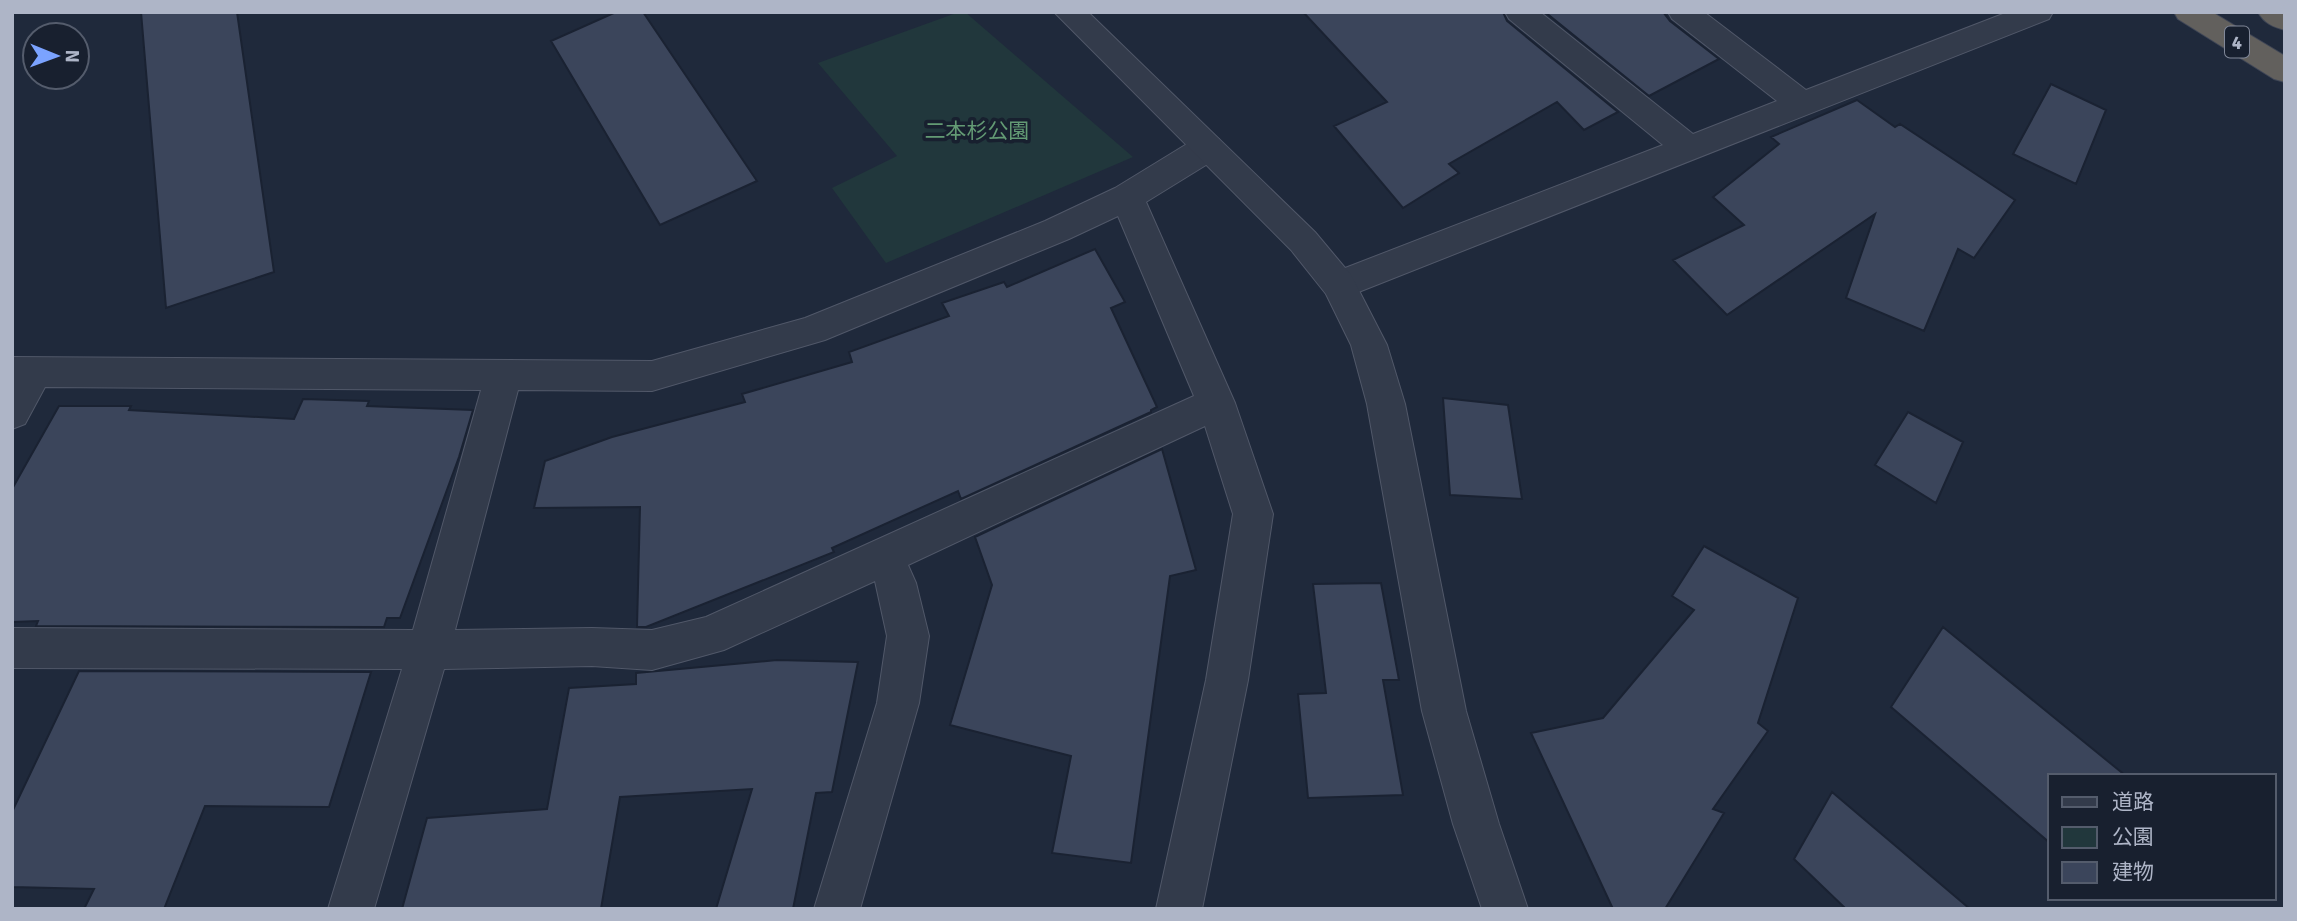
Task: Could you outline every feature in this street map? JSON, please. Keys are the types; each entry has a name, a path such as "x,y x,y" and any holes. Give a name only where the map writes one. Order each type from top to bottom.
{"highway":[{"name":"4","path":"2189,12 2285,71"},
{"name":"4","path":"2273,12 2285,20"}],"street":[{"path":"1069,12 1303,242 1339,285 1369,345 1386,404 1444,711 1476,824 1505,909"},
{"path":"1520,12 1690,149"},
{"path":"1683,12 1803,104"},
{"path":"1339,285 2038,12"},
{"path":"12,413 23,372 652,376 799,334 1057,230 1127,197 1207,148"},
{"path":"1127,197 1216,403 1253,514 1227,680 1179,909"},
{"path":"351,909 429,650 504,376"},
{"path":"12,648 429,650 592,647 652,650 709,636 885,558 1216,403"},
{"path":"837,909 898,703 908,636 896,583 885,558"}],"green space":[{"name":"二本杉公園","path":"965,12 1133,157 886,263 832,188 897,156 818,63"}],"building":[{"path":"141,12 237,12 274,272 166,308"},
{"path":"616,12 643,12 757,181 660,225 551,41"},
{"path":"1303,12 1503,12 1507,21 1618,112 1584,130 1557,102 1449,164 1459,173 1403,208 1334,126 1387,102"},
{"path":"1545,12 1663,12 1670,21 1719,59 1649,96"},
{"path":"2051,84 2106,110 2076,184 2013,154"},
{"path":"1857,100 1895,127 1900,124 2015,200 1974,258 1958,249 1924,331 1846,298 1875,214 1727,315 1673,260 1744,225 1713,197 1779,144 1771,137"},
{"path":"1095,249 1125,302 1111,308 1157,407 1151,412 961,499 958,491 832,548 834,552 646,627 637,627 640,507 534,508 545,461 612,437 745,402 742,394 852,362 849,352 949,316 942,303 1004,282 1007,287"},
{"path":"1443,398 1508,405 1522,499 1450,495"},
{"path":"303,399 369,401 367,406 473,410 459,457 400,618 387,618 384,627 36,626 38,621 12,622 12,489 59,406 131,406 129,410 294,419"},
{"path":"1908,412 1963,442 1936,503 1875,465"},
{"path":"1162,449 1196,570 1170,576 1131,863 1052,853 1071,756 950,725 992,585 975,537"},
{"path":"1704,546 1798,598 1758,723 1768,731 1713,809 1724,813 1665,909 1613,909 1531,733 1603,718 1694,610 1672,596"},
{"path":"1381,583 1399,680 1383,680 1403,795 1308,798 1298,694 1326,693 1313,584"},
{"path":"1943,627 2124,774 2048,774 2048,841 1891,707"},
{"path":"777,660 858,662 832,792 816,793 793,909 716,909 752,789 620,797 601,909 402,909 427,818 547,809 569,688 636,684 636,673"},
{"path":"79,671 371,672 329,807 205,806 164,909 84,909 94,889 12,887 12,812"},
{"path":"1832,792 1970,909 1846,909 1794,859"}]}
